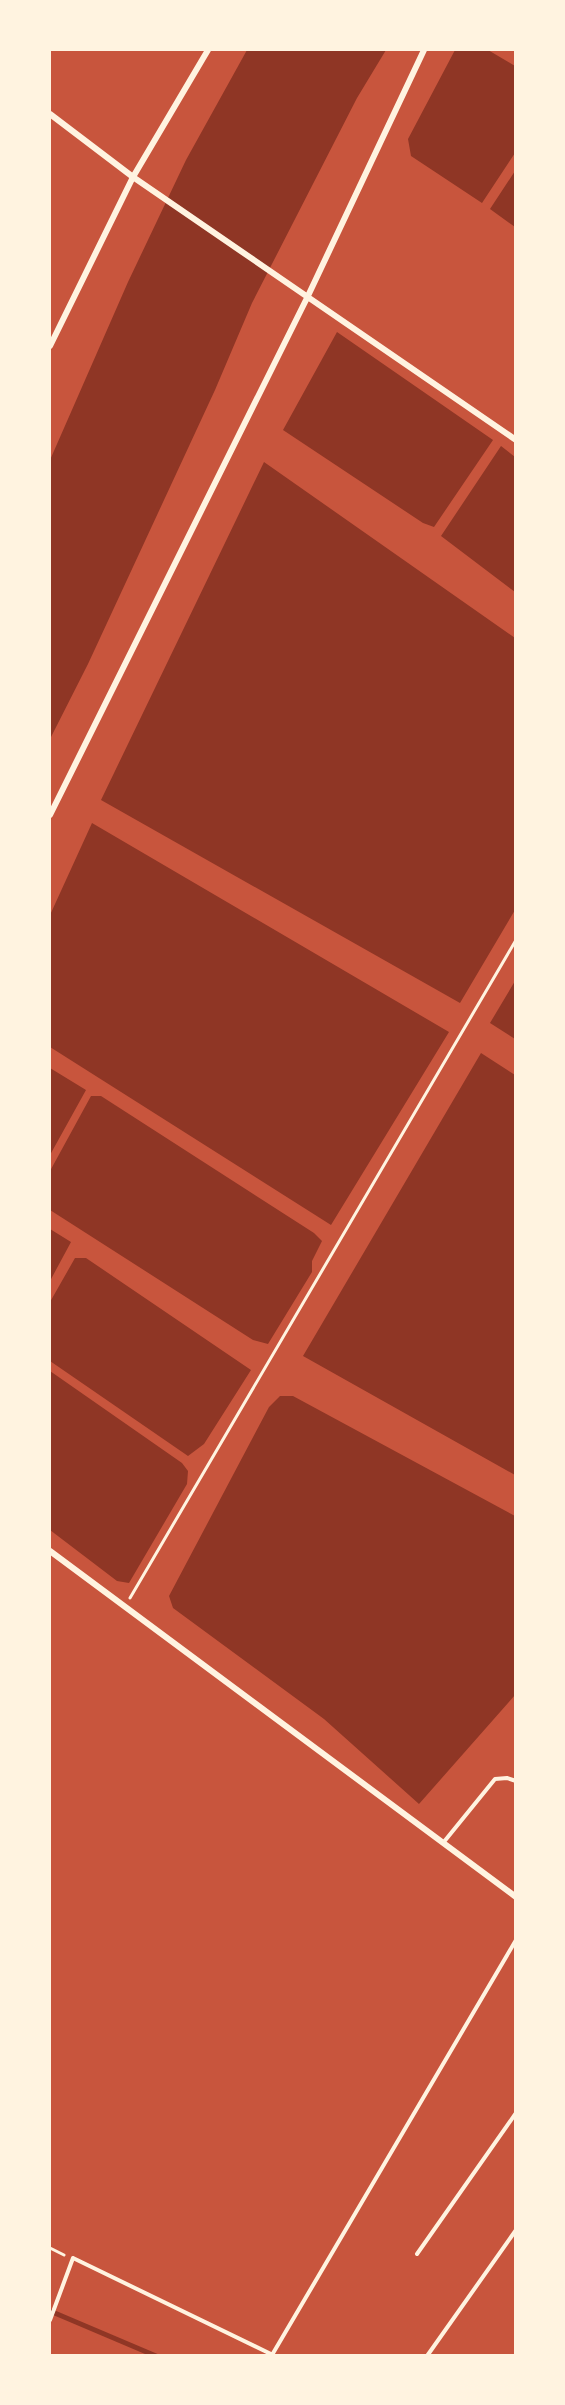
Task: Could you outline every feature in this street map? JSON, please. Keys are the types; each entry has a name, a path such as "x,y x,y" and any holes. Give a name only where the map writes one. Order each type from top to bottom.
{"street":[{"path":"50,346 133,177 208,50"},
{"path":"50,815 307,298 424,50"},
{"path":"50,114 133,177 516,440"},
{"path":"50,1551 516,1897"}],"lane":[{"path":"443,1844 495,1779 507,1778 516,1781"},
{"path":"50,2320 73,2258 273,2355 516,1940"},
{"path":"417,2254 516,2113"},
{"path":"427,2355 516,2230"}],"path":[{"path":"125,1607 516,940"}],"shaded area":[{"path":"247,50 386,50 357,98 252,303 215,390 88,664 50,739 50,460 128,282 186,160"},
{"path":"455,50 488,50 515,66 515,153 482,203 411,156 408,139"},
{"path":"515,171 515,227 490,209"},
{"path":"337,332 493,440 434,527 423,523 283,430"},
{"path":"501,446 515,457 515,592 441,536"},
{"path":"264,462 515,638 515,910 460,1003 101,800"},
{"path":"92,823 449,1032 331,1225 50,1047 50,915"},
{"path":"515,981 515,1039 490,1023"},
{"path":"481,1053 515,1075 515,1475 303,1356"},
{"path":"50,1068 86,1090 50,1155"},
{"path":"91,1096 101,1096 314,1233 322,1241 312,1261 312,1272 268,1344 253,1340 50,1210 50,1171"},
{"path":"50,1229 71,1242 50,1281"},
{"path":"75,1258 86,1258 251,1370 204,1444 188,1456 50,1361 50,1302"},
{"path":"50,1371 182,1463 188,1471 187,1484 129,1583 117,1581 50,1530"},
{"path":"280,1396 293,1396 515,1516 515,1695 419,1804 324,1719 173,1608 169,1596 269,1407"}],"waterway":[{"path":"50,2311 156,2356"}]}
